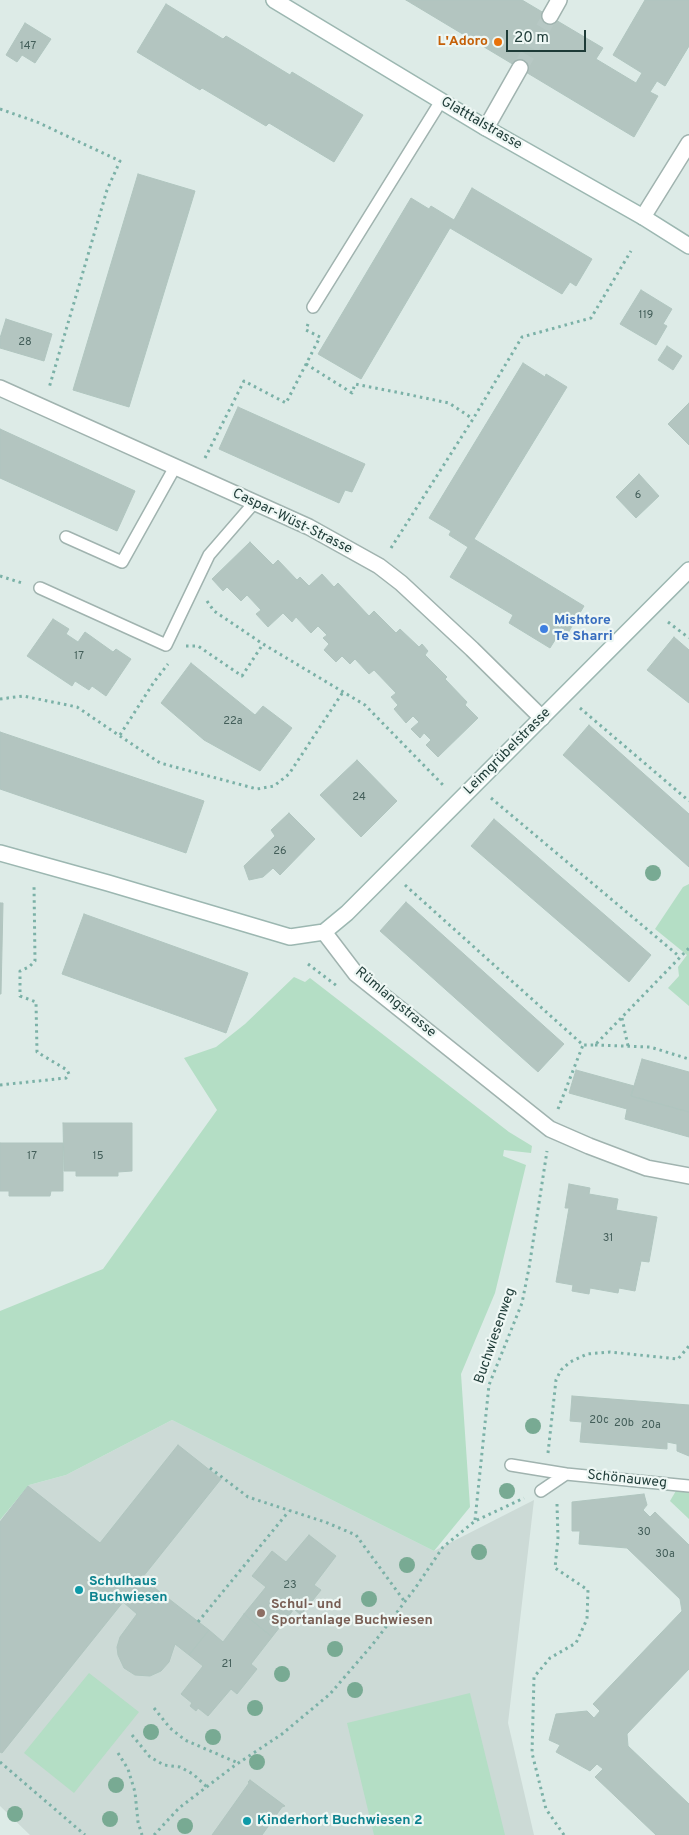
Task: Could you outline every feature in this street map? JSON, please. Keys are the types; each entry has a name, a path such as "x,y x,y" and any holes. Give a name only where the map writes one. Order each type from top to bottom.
{"street":[{"name":"Glatttalstrasse","path":"274,0 486,128 643,217 689,246"},
{"path":"550,16 560,0"},
{"path":"486,128 520,68"},
{"path":"643,217 689,143"},
{"name":"Caspar-Wüst-Strasse","path":"0,388 309,527 379,566 415,596 542,718"},
{"name":"Leimgrübelstrasse","path":"324,932 347,913 689,570"},
{"path":"0,853 290,937 324,932"},
{"name":"Rümlangstrasse","path":"324,932 356,974 550,1129 647,1168 689,1176"}],"lane":[{"path":"313,307 441,101"},
{"path":"66,537 122,562 175,467"},
{"path":"40,588 166,645 209,555 254,503"},
{"name":"Schönauweg","path":"511,1465 566,1474 689,1486"},
{"path":"544,1489 566,1474"}],"path":[{"path":"0,109 37,122 120,161 107,190 48,394"},
{"path":"388,553 522,337 592,318 631,251"},
{"path":"202,463 244,381 286,403 320,337 306,330 313,307"},
{"path":"306,364 352,393 355,384 396,392 449,403 473,418"},
{"path":"206,594 207,602 214,611 263,644 365,705 445,787"},
{"path":"665,620 689,638"},
{"path":"180,650 184,646 198,646 242,676 263,644"},
{"path":"120,735 154,682 170,661"},
{"path":"0,699 23,696 77,707 160,763 257,789 274,786 289,774 343,692"},
{"path":"578,706 689,801"},
{"path":"488,796 680,957"},
{"path":"0,1085 66,1078 69,1074 67,1070 36,1052 36,1002 20,996 20,971 29,967 35,961 34,882"},
{"path":"402,882 583,1045 650,1047 689,1059"},
{"path":"595,1045 689,948"},
{"path":"622,1018 628,1046"},
{"path":"566,1088 583,1045"},
{"path":"556,1106 564,1110"},
{"name":"Buchwiesenweg","path":"475,1521 489,1385 522,1303 550,1129"},
{"path":"546,1470 556,1380 570,1362 587,1354 610,1352 678,1359 689,1346"},
{"path":"210,1468 248,1497 356,1534 405,1602"},
{"path":"154,1835 179,1808 239,1763 282,1734 330,1694 373,1644 443,1547 475,1521 544,1489 556,1498 558,1538 555,1568 588,1590 587,1619 576,1643 550,1658 534,1677 532,1752 546,1809 564,1835"},
{"path":"198,1622 289,1511"},
{"path":"154,1708 170,1728 185,1740 239,1763"},
{"path":"132,1735 150,1757 164,1765 180,1767 193,1774 207,1787"},
{"path":"118,1753 128,1769 135,1792 138,1822 142,1835"},
{"path":"0,1762 85,1835"}],"shaded area":[{"name":"Schul- und Sportanlage Buchwiesen","path":"172,1420 434,1551 534,1500 508,1723 534,1835 30,1835 0,1806 0,1520 29,1485 66,1475"}],"green space":[{"path":"689,884 689,1006 668,988 679,976 678,967 687,955 655,929 683,887"},
{"path":"294,977 305,982 310,978 509,1132 532,1146 531,1153 504,1150 503,1156 526,1165 495,1293 461,1374 470,1507 434,1551 172,1420 66,1475 29,1485 0,1520 0,1311 103,1269 217,1110 184,1058 216,1047 245,1024"},
{"path":"677,1489 689,1491 689,1519 670,1501"},
{"path":"89,1673 139,1712 74,1793 24,1753"},
{"path":"470,1693 505,1835 374,1835 347,1723"}],"building":[{"path":"406,0 522,0 603,48 596,59 636,83 642,73 613,55 645,0 689,0 689,46 665,86 657,81 650,92 658,96 634,137"},
{"path":"166,4 223,39 226,36 290,75 292,72 363,115 334,162 269,123 266,126 202,88 200,90 137,52"},
{"path":"25,23 51,39 35,63 22,55 17,62 6,55"},
{"path":"138,174 195,191 129,407 73,390"},
{"path":"472,188 592,259 576,286 570,282 562,294 450,228 361,379 318,354 411,198 429,209 431,206 454,220"},
{"path":"641,290 672,309 663,324 667,326 656,345 620,324"},
{"path":"6,319 52,334 44,361 0,348 0,338"},
{"path":"667,346 682,356 673,370 658,360"},
{"path":"523,363 545,377 546,374 567,387 474,539 584,606 568,633 562,629 550,648 509,623 513,615 450,577 468,547 449,535 451,531 429,518"},
{"path":"689,403 689,445 668,424"},
{"path":"238,407 365,464 352,492 345,490 339,503 219,449"},
{"path":"0,429 135,491 117,531 0,478"},
{"path":"639,474 659,496 636,518 616,497"},
{"path":"250,542 273,565 278,560 297,580 300,577 309,586 322,574 334,587 338,583 369,616 374,611 396,633 400,629 419,647 422,644 428,651 425,655 447,677 445,679 467,702 465,705 478,718 438,757 426,745 431,740 424,733 420,738 411,729 419,722 413,716 406,723 394,709 398,705 391,697 396,693 374,670 369,674 355,659 350,664 342,656 336,662 324,650 329,644 323,638 327,635 318,626 311,633 296,617 292,622 283,613 268,627 256,614 261,610 247,595 241,601 227,587 223,591 212,579"},
{"path":"53,619 69,629 66,634 78,642 85,632 113,652 116,649 131,659 106,696 92,686 89,690 75,681 72,686 27,656"},
{"path":"674,637 689,650 689,703 647,670"},
{"path":"191,663 255,715 263,706 292,728 260,771 204,740 161,703"},
{"path":"589,725 689,814 689,867 563,755"},
{"path":"0,732 204,801 186,853 0,789"},
{"path":"357,760 397,801 361,837 320,795"},
{"path":"289,813 315,839 280,875 273,868 263,877 249,880 244,866 275,836 271,830"},
{"path":"494,819 651,955 629,982 471,846"},
{"path":"406,902 564,1044 538,1072 380,931"},
{"path":"0,903 3,903 1,994 0,994"},
{"path":"84,914 248,973 226,1033 62,974"},
{"path":"642,1059 689,1072 689,1112 631,1096"},
{"path":"576,1070 634,1086 631,1096 689,1112 689,1137 625,1119 627,1109 569,1093"},
{"path":"63,1123 132,1123 132,1171 118,1172 118,1176 76,1176 76,1171 64,1171"},
{"path":"0,1143 63,1143 63,1191 51,1191 50,1196 9,1196 9,1191 0,1191"},
{"path":"569,1184 590,1188 589,1194 618,1199 616,1210 657,1217 649,1262 641,1261 635,1291 619,1288 618,1293 590,1288 589,1294 572,1291 573,1285 556,1282 569,1208 565,1208"},
{"path":"572,1396 689,1405 689,1456 677,1451 677,1444 667,1442 667,1449 580,1442 582,1422 570,1421"},
{"name":"Schulhaus Buchwiesen","path":"178,1445 221,1479 142,1578 209,1630 189,1655 175,1644 169,1662 161,1671 150,1676 135,1675 124,1668 118,1655 117,1647 120,1637 137,1614 123,1602 2,1753 0,1752 0,1522 28,1486 100,1543"},
{"path":"644,1494 647,1505 643,1510 650,1517 655,1512 689,1545 689,1669 627,1734 628,1746 689,1804 689,1835 656,1835 595,1777 603,1769 597,1764 590,1771 556,1752 560,1745 549,1740 556,1714 587,1711 594,1718 600,1711 593,1704 682,1611 680,1599 627,1548 579,1544 580,1531 572,1531 572,1502"},
{"path":"309,1535 336,1556 314,1585 321,1590 301,1615 294,1609 272,1637 244,1614 266,1587 252,1576 272,1551 286,1562"},
{"path":"244,1614 272,1637 251,1664 257,1669 237,1694 231,1689 208,1716 198,1708 196,1711 190,1706 192,1703 181,1694 203,1666 189,1655 209,1630 223,1642"},
{"name":"Kinderhort Buchwiesen 2","path":"250,1780 285,1806 282,1807 262,1835 212,1835 249,1783"}],"tunnel":[{"path":"520,68 550,16"}],"place":[{"name":"L'Adoro","path":"498,42"},
{"name":"Mishtore Te Sharri","path":"544,629"},
{"name":"Schulhaus Buchwiesen","path":"79,1590"},
{"name":"Schul- und Sportanlage Buchwiesen","path":"261,1613"},
{"name":"Kinderhort Buchwiesen 2","path":"247,1821"}]}
